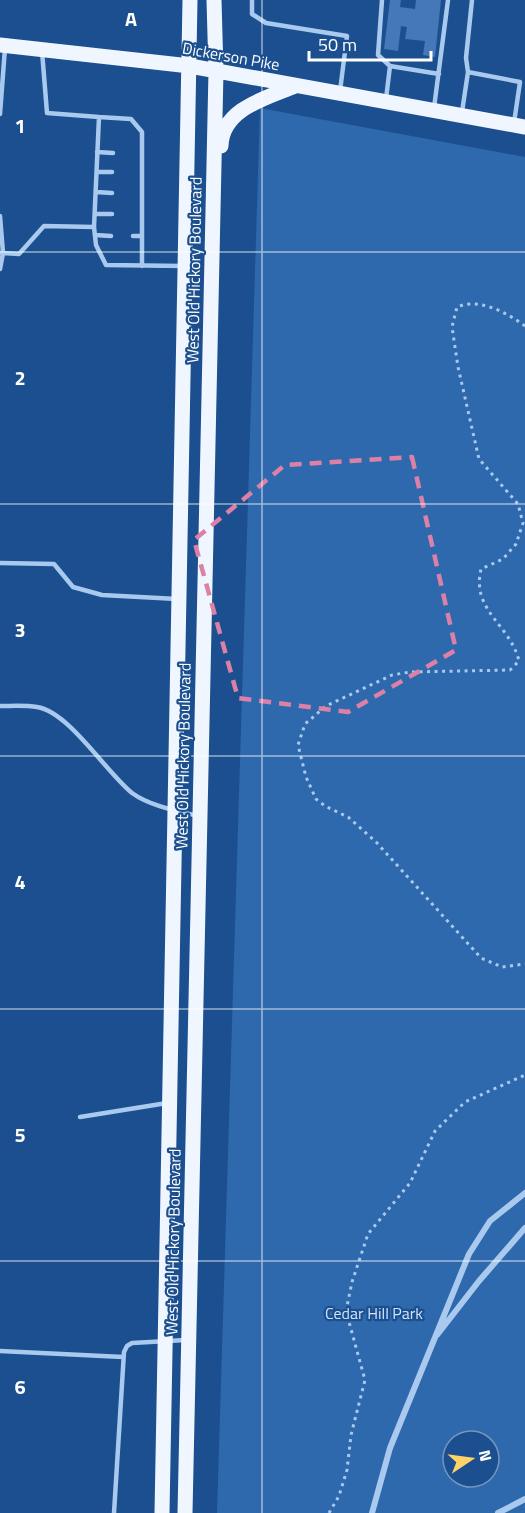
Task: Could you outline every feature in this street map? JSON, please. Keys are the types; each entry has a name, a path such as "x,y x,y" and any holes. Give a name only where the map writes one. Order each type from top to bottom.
{"main road":[{"name":"West Old Hickory Boulevard","path":"162,1513 190,0"},
{"name":"West Old Hickory Boulevard","path":"185,1513 216,71 214,0"},
{"name":"Dickerson Pike","path":"3,45 190,66 519,127"},
{"path":"212,256 219,242 222,133 230,119 248,107 295,86"}],"street":[{"path":"372,1513 390,1448 429,1348 478,1236 489,1221 525,1193"},
{"path":"429,1348 479,1281 525,1228"},
{"path":"498,1513 525,1498"}],"lane":[{"path":"252,0 252,14 266,23 347,36 340,94"},
{"path":"382,0 378,55 390,66 439,74"},
{"path":"434,111 448,0"},
{"path":"461,116 468,72 466,58 472,0"},
{"path":"0,114 3,45"},
{"path":"41,48 47,113 131,119 142,132 142,266"},
{"path":"385,101 390,66"},
{"path":"468,72 520,82 519,127"},
{"path":"99,117 94,227 106,265 186,267"},
{"path":"98,152 113,153"},
{"path":"135,152 142,152"},
{"path":"97,172 112,172"},
{"path":"134,172 142,172"},
{"path":"96,192 112,193"},
{"path":"134,193 142,193"},
{"path":"95,214 112,214"},
{"path":"134,214 142,214"},
{"path":"0,216 2,253 0,269"},
{"path":"2,253 20,254 44,226 94,227"},
{"path":"95,235 111,236"},
{"path":"133,236 142,236"},
{"path":"0,563 54,564 73,587 102,595 179,599"},
{"path":"0,706 38,707 54,712 134,794 200,817"},
{"path":"80,1117 170,1102"},
{"path":"114,1513 123,1357 127,1346 132,1343 189,1340"},
{"path":"0,1351 123,1357"}],"path":[{"path":"525,326 491,308 468,302 457,307 452,327 458,367 479,459 490,475 508,490 518,504 523,523 516,544 503,559 481,569 477,584 481,600 516,647 519,661 510,670 410,672 392,675 326,706 305,724 298,746 306,777 316,799 348,817 377,843 481,957 502,967 525,964"},
{"path":"329,1513 339,1496 347,1470 351,1435 365,1380 346,1311 352,1282 368,1234 410,1183 435,1131 465,1102 525,1075"}],"highlighted area":[{"path":"412,457 456,650 348,712 238,698 194,540 285,465"}],"green space":[{"name":"Cedar Hill Park","path":"260,108 525,157 525,1513 217,1513"}],"building":[{"path":"390,0 401,0 400,7 415,9 416,0 441,0 435,57 423,55 425,41 405,39 407,27 401,26 398,51 384,49"}]}
